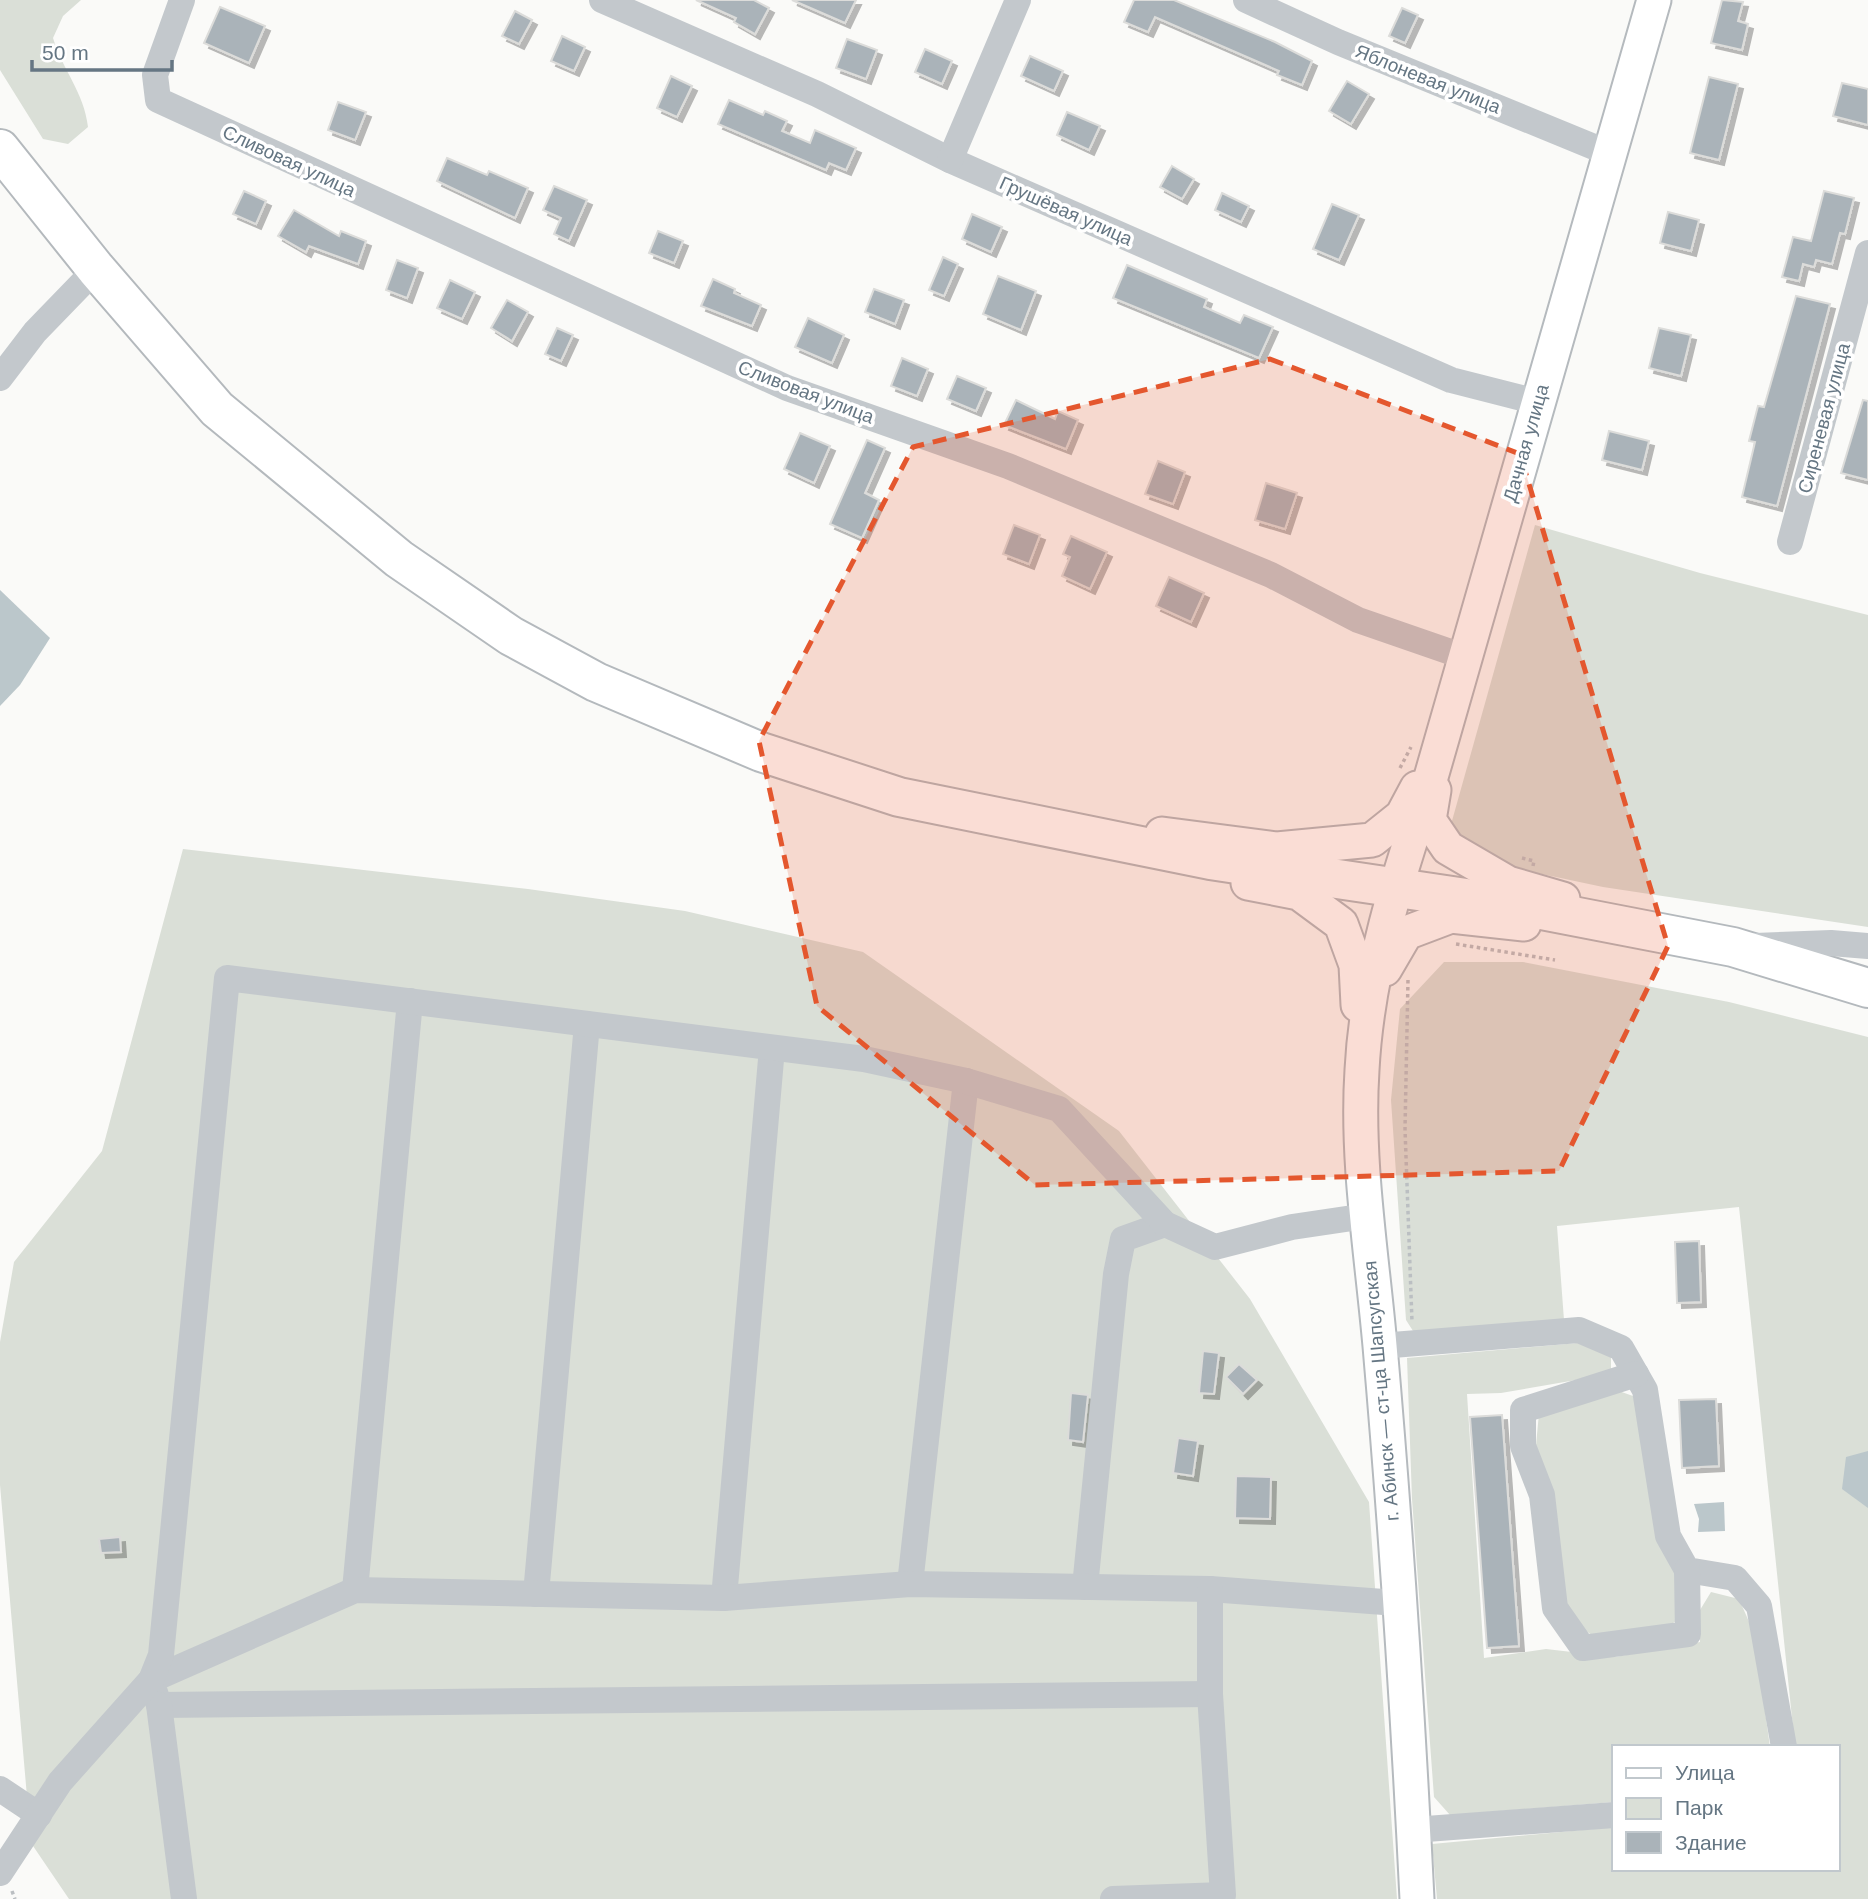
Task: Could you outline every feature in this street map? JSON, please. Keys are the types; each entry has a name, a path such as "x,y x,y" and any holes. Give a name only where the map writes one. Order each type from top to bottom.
{"highway":[{"path":"0,149 96,269 217,409 399,559 511,636 596,682 748,746 899,797 1210,860 1395,886 1732,947 1868,988"}],"main road":[{"name":"Дачная улица","path":"1395,886 1439,749 1654,0"},
{"path":"899,797 1277,849 1372,840 1402,816 1439,749"},
{"path":"1439,749 1429,820 1448,848 1508,883 1732,947"},
{"path":"899,797 1128,858 1299,893 1341,924 1356,965 1362,1070"},
{"name":"г. Абинск — ст-ца Шапсугская","path":"1395,886 1372,986 1362,1070 1366,1216 1380,1346 1417,1899"},
{"path":"1362,1070 1387,963 1406,933 1451,916 1732,947"}],"street":[{"name":"Сливовая улица","path":"183,0 155,75 158,100 787,388 1007,466 1271,575 1358,620 1465,657"},
{"name":"Грушёвая улица","path":"602,0 817,94 950,160 1451,380 1537,402"},
{"path":"950,160 1018,0"},
{"name":"Яблоневая улица","path":"1247,0 1338,42 1611,154"},
{"name":"Сиреневая улица","path":"1790,541 1868,253"},
{"path":"0,378 35,332 96,269"},
{"path":"1732,947 1831,943 1868,946"},
{"path":"184,1899 155,1692 161,1655 227,978 864,1059 966,1081 1059,1109 1165,1224 1215,1247 1292,1227 1366,1216"},
{"path":"355,1590 410,1001"},
{"path":"537,1594 587,1024"},
{"path":"724,1598 772,1048"},
{"path":"910,1584 966,1081"},
{"path":"1085,1587 1116,1274 1123,1239 1165,1224"},
{"path":"1380,1346 1579,1330 1621,1348 1636,1374 1645,1390 1668,1536 1687,1570 1689,1634 1583,1648 1555,1608 1542,1495 1523,1446 1523,1410 1636,1374"},
{"path":"1687,1570 1735,1578 1759,1606 1784,1745"},
{"path":"0,1873 60,1782 155,1692 355,1590 724,1598 910,1584 1210,1589 1398,1603"},
{"path":"1113,1899 1223,1895 1210,1694 1210,1589"},
{"path":"155,1692 1210,1694"},
{"path":"0,1788 38,1815"},
{"path":"1413,1830 1612,1815"}],"highlighted area":[{"path":"1270,359 1520,454 1668,946 1559,1171 1035,1185 817,1006 759,741 913,447"}],"green space":[{"path":"0,0 81,0 63,16 53,38 78,92 88,127 68,144 43,139 0,70"},
{"path":"1535,525 1700,573 1868,615 1868,927 1603,887 1476,860 1450,828"},
{"path":"183,849 528,889 685,911 863,952 1119,1131 1250,1299 1369,1502 1397,1899 69,1899 31,1843 0,1485 0,1342 14,1262 102,1151"},
{"path":"1444,962 1523,962 1729,1002 1868,1037 1868,1899 1437,1899 1432,1844 1612,1827 1612,1871 1840,1871 1840,1745 1795,1745 1739,1207 1557,1226 1564,1320 1415,1334 1406,1320 1391,1100 1400,1009"},
{"path":"1578,1343 1611,1355 1611,1374 1501,1393 1467,1394 1484,1658 1546,1649 1615,1657 1700,1642 1700,1610 1711,1592 1739,1599 1754,1633 1770,1745 1612,1745 1612,1802 1450,1815 1434,1797 1412,1499 1407,1358"},
{"path":"1616,1390 1633,1396 1681,1579 1675,1622 1649,1634 1595,1638 1569,1617 1536,1445 1539,1413"}],"shaded area":[{"path":"0,590 50,638 20,685 0,706"},
{"path":"1868,1451 1868,1508 1842,1489 1846,1457"},
{"path":"1724,1502 1725,1531 1698,1532 1699,1519 1694,1504"}],"building":[{"path":"696,0 754,0 769,8 755,34 734,22 736,18"},
{"path":"792,0 856,0 845,23"},
{"path":"1134,0 1174,0 1275,42 1312,61 1302,85 1277,75 1279,71 1155,17 1148,32 1124,22"},
{"path":"1722,0 1743,2 1738,21 1748,24 1742,50 1711,43"},
{"path":"220,7 265,26 249,63 204,43"},
{"path":"1402,8 1418,15 1405,43 1389,36"},
{"path":"515,11 532,20 519,44 502,36"},
{"path":"562,36 585,47 574,71 551,61"},
{"path":"847,39 877,50 866,79 836,68"},
{"path":"925,49 952,61 942,84 915,72"},
{"path":"1030,56 1063,71 1054,91 1021,76"},
{"path":"671,76 692,86 677,117 657,108"},
{"path":"1709,77 1738,84 1719,160 1690,153"},
{"path":"1347,81 1369,94 1351,124 1329,111"},
{"path":"1842,83 1868,89 1868,125 1833,116"},
{"path":"729,100 763,115 765,111 787,121 782,131 810,143 815,130 856,148 846,170 829,163 826,170 718,124"},
{"path":"338,102 366,112 355,140 328,130"},
{"path":"1067,112 1100,126 1089,150 1057,135"},
{"path":"447,158 487,175 489,171 528,188 515,218 437,181"},
{"path":"1172,166 1194,179 1182,199 1160,187"},
{"path":"554,186 587,200 569,241 554,234 561,218 543,210"},
{"path":"244,191 266,201 256,224 233,214"},
{"path":"1824,191 1854,198 1845,234 1840,233 1832,264 1816,260 1814,267 1803,264 1799,281 1782,277 1793,237 1811,241"},
{"path":"1222,193 1249,206 1241,222 1215,210"},
{"path":"1332,204 1359,215 1339,260 1313,249"},
{"path":"294,210 339,236 341,231 366,241 358,264 309,246 306,252 278,236"},
{"path":"1668,212 1699,220 1691,251 1660,243"},
{"path":"972,214 1002,227 991,252 962,239"},
{"path":"658,231 683,241 674,263 649,253"},
{"path":"943,257 958,264 944,296 929,290"},
{"path":"397,260 418,268 407,298 386,290"},
{"path":"1127,265 1207,299 1204,307 1240,323 1244,315 1273,327 1259,358 1113,298"},
{"path":"998,276 1036,291 1021,330 983,314"},
{"path":"713,279 735,289 734,293 761,305 752,326 701,306"},
{"path":"450,280 475,292 462,319 437,308"},
{"path":"874,289 904,300 895,324 865,312"},
{"path":"1796,296 1830,304 1777,506 1742,497 1755,442 1749,441 1758,406 1764,407"},
{"path":"507,300 528,312 512,341 491,328"},
{"path":"808,318 844,335 832,363 795,347"},
{"path":"557,328 573,335 561,361 545,354"},
{"path":"1659,328 1691,335 1681,376 1649,368"},
{"path":"902,358 928,369 917,396 891,386"},
{"path":"957,376 986,388 976,411 947,399"},
{"path":"1016,400 1055,419 1058,411 1078,420 1066,449 1004,425"},
{"path":"1863,400 1868,401 1868,480 1841,473"},
{"path":"1609,431 1649,441 1642,470 1602,460"},
{"path":"800,433 830,446 814,483 784,469"},
{"path":"867,440 885,448 865,493 879,500 862,538 830,524"},
{"path":"1158,461 1185,472 1173,504 1145,494"},
{"path":"1266,483 1297,493 1285,529 1255,520"},
{"path":"1014,525 1040,535 1029,564 1003,554"},
{"path":"1071,536 1107,552 1090,589 1062,576 1070,557 1063,554"},
{"path":"1169,577 1204,593 1191,622 1156,606"},
{"path":"1699,1241 1701,1302 1677,1303 1675,1242"},
{"path":"1203,1351 1219,1353 1214,1394 1199,1393"},
{"path":"1239,1364 1257,1380 1243,1394 1226,1377"},
{"path":"1071,1393 1088,1395 1083,1442 1068,1440"},
{"path":"1716,1399 1719,1466 1682,1468 1679,1400"},
{"path":"1502,1415 1519,1646 1487,1648 1470,1417"},
{"path":"1178,1438 1198,1441 1193,1476 1173,1473"},
{"path":"1236,1476 1271,1477 1270,1519 1235,1518"},
{"path":"120,1537 121,1552 101,1553 99,1539"}]}
